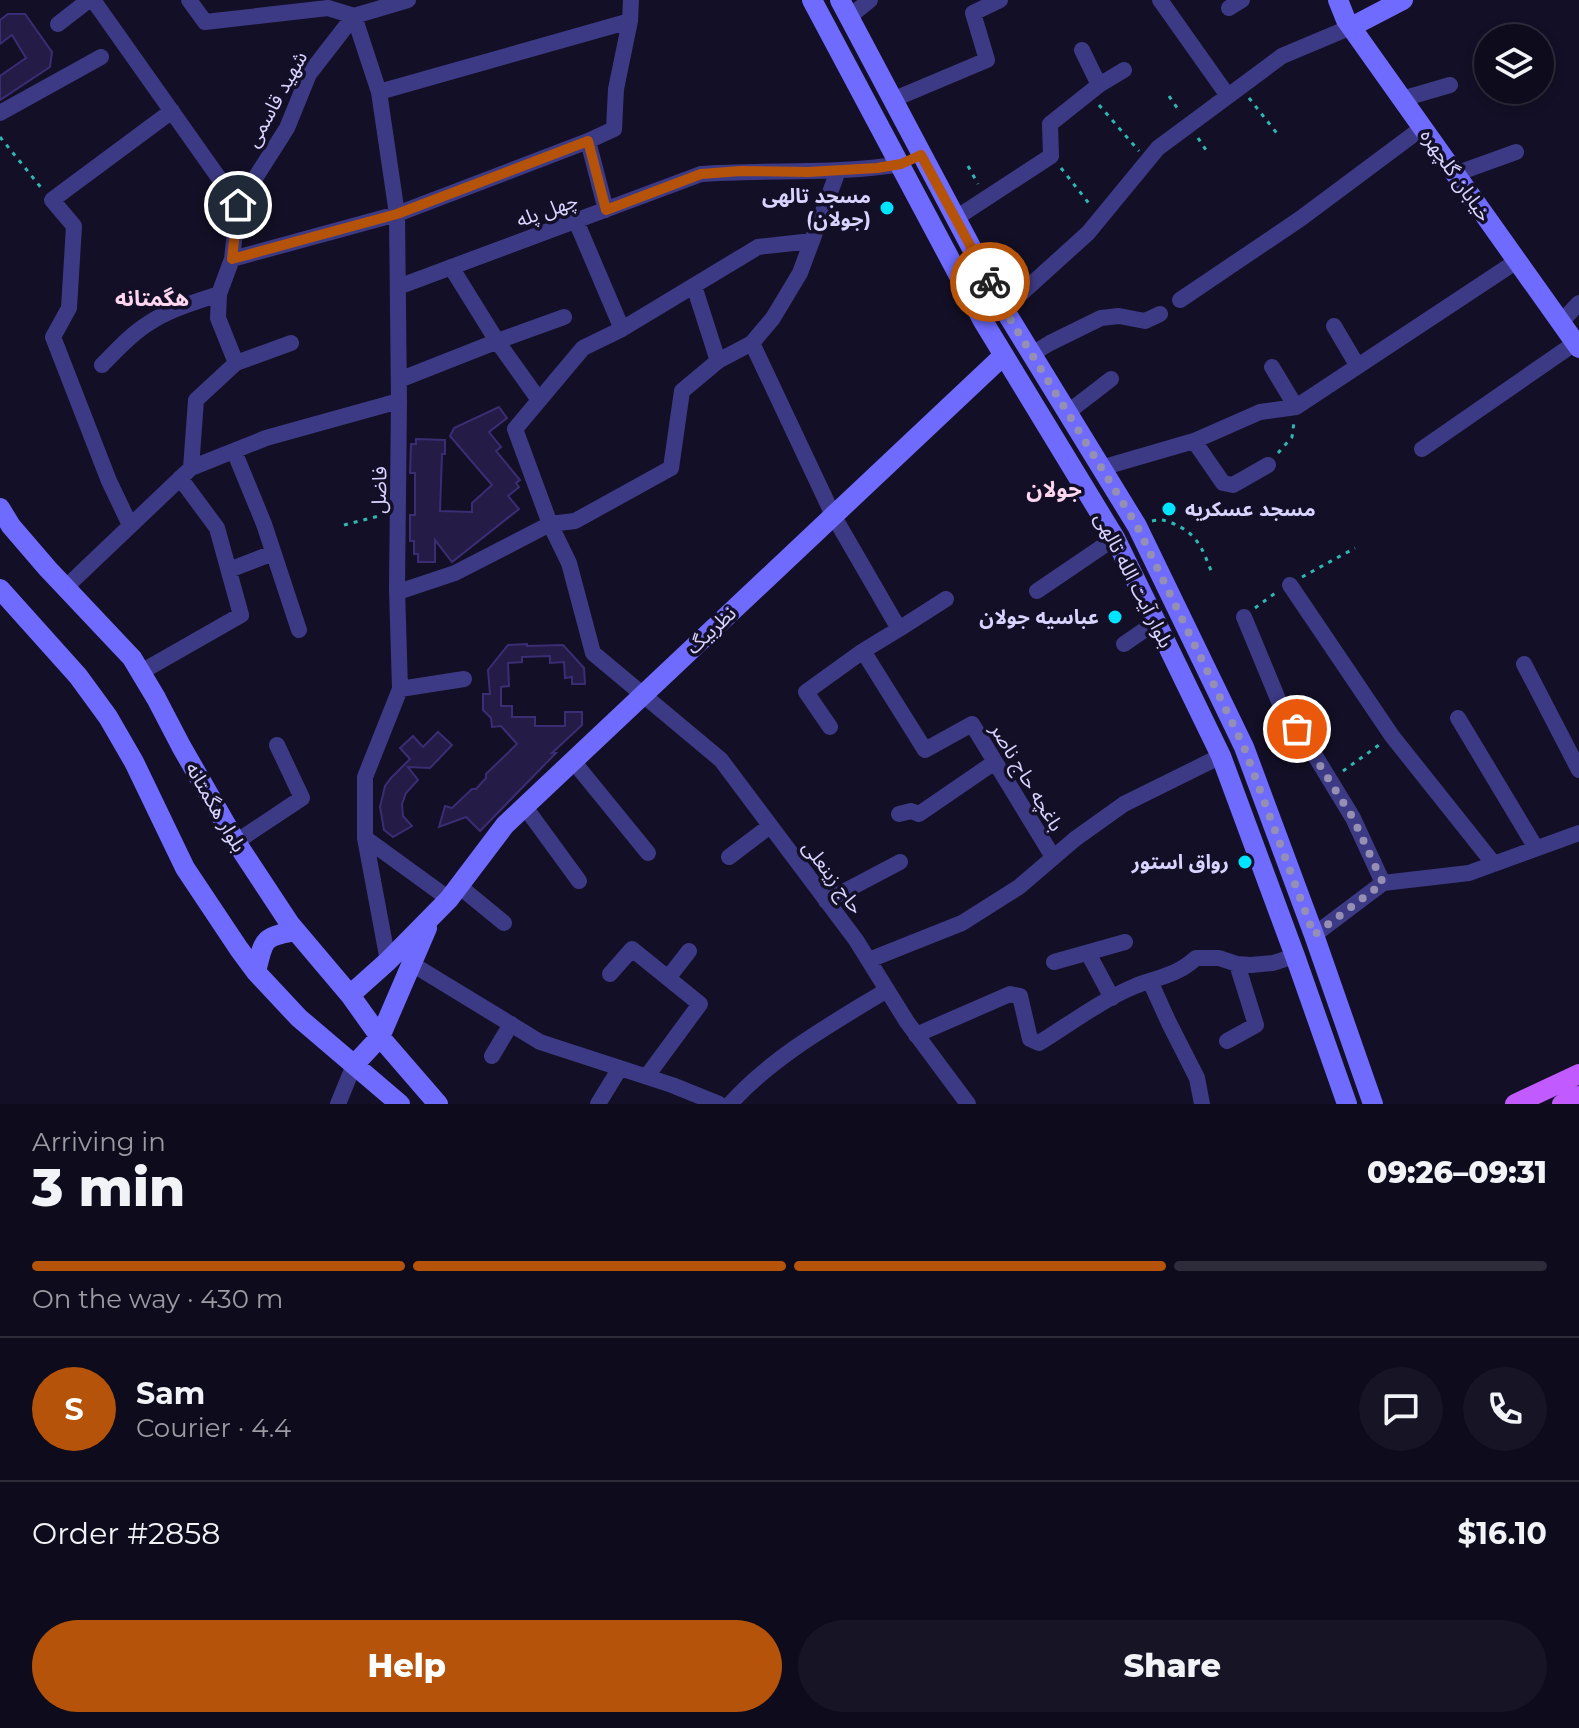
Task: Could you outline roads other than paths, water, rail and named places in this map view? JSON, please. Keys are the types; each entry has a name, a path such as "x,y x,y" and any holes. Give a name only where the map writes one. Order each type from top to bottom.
{"main road":[{"name":"بلوار آیت الله تالهی","path":"812,0 983,321 1115,538 1221,756 1347,1104"},
{"name":"خیابان گلچهره","path":"1338,0 1346,20 1577,346"},
{"path":"1351,27 1403,0"},
{"name":"بلوار آیت الله تالهی","path":"844,8 1004,309 1137,526 1244,747 1373,1104"},
{"path":"901,164 921,155"},
{"name":"نظربیگ","path":"350,995 432,917 505,825 1004,355"},
{"name":"بلوار هگمتانه","path":"0,508 11,526 65,588 132,658 236,842 296,931 438,1104"},
{"path":"1115,538 1137,526"},
{"path":"0,589 78,676 108,717 134,762 185,868 256,972 299,1018 400,1104"},
{"name":"نظربیگ","path":"354,1065 380,1037 432,917"},
{"path":"256,972 264,943 272,935 296,931"},
{"path":"1295,956 1314,935"},
{"path":"1515,1104 1579,1074"},
{"path":"1562,1104 1579,1096"}],"street":[{"path":"58,24 91,0 238,205"},
{"path":"189,0 205,22 328,8 354,16 408,0"},
{"path":"232,259 397,214 614,129 616,89 630,21 631,0"},
{"path":"844,8 870,0"},
{"path":"892,100 987,60 973,13 1000,0"},
{"path":"1160,0 1234,92"},
{"name":"فاضل","path":"354,16 379,92 397,214 400,689 365,777 365,838 388,961"},
{"name":"شهید قاسمی","path":"236,363 218,318 219,294 232,259 238,205 287,128 309,74 354,16"},
{"path":"379,92 630,21"},
{"path":"1004,309 1088,233 1158,148 1282,56 1351,27"},
{"path":"1082,50 1094,89"},
{"path":"0,113 101,57"},
{"path":"956,218 1051,156 1050,124 1124,70"},
{"path":"1402,99 1450,85"},
{"path":"130,525 109,481 53,337 69,308 74,226 52,200 172,111"},
{"path":"1180,300 1300,219 1422,128"},
{"path":"588,141 606,210"},
{"path":"1455,174 1516,152"},
{"name":"چهل پله","path":"398,287 701,174 838,171 901,164"},
{"path":"398,592 455,573 550,524 575,521 671,468 682,391 718,361 752,343 773,318 800,273 838,171"},
{"path":"576,221 622,329"},
{"path":"451,267 497,341 539,400 583,348 622,329 758,247 812,241"},
{"path":"1101,468 1194,441 1260,412 1296,407 1517,261"},
{"path":"694,286 718,361"},
{"path":"102,365 126,340 150,322 184,305 219,294"},
{"path":"1561,322 1579,303"},
{"path":"1032,354 1101,318 1119,316 1145,321 1160,314"},
{"path":"399,380 564,317"},
{"path":"1334,326 1357,365"},
{"path":"141,672 241,615 217,528 185,473 196,400 236,363 291,343"},
{"path":"752,343 833,515 899,629"},
{"path":"1422,449 1577,346"},
{"path":"1272,367 1296,407"},
{"path":"1067,413 1111,379"},
{"name":"حاج زینعلی","path":"539,400 515,429 550,524 569,563 593,653 721,760 869,960 916,1035 968,1104"},
{"path":"65,588 185,473 266,438 399,401"},
{"path":"1194,441 1223,483 1233,485 1268,465"},
{"path":"234,451 264,524 299,630"},
{"path":"1037,591 1115,538"},
{"path":"229,570 273,553"},
{"path":"1290,585 1392,736 1494,864"},
{"path":"830,727 806,692 863,651 946,599"},
{"path":"1244,617 1280,704 1353,818 1383,883"},
{"path":"1124,644 1156,622"},
{"name":"باغچه حاج ناصر","path":"863,651 925,750 972,724 1053,857"},
{"path":"1524,664 1579,770"},
{"path":"400,689 464,679"},
{"path":"1458,718 1536,848"},
{"path":"236,842 302,798 277,745"},
{"path":"869,960 962,923 1019,887 1075,839 1124,804 1221,756"},
{"path":"573,761 648,853"},
{"path":"899,814 911,811 919,814 995,762"},
{"path":"525,807 579,881"},
{"path":"729,857 770,826"},
{"path":"1314,935 1383,883 1469,873 1579,833"},
{"path":"365,838 504,923"},
{"path":"826,901 900,862"},
{"path":"1054,962 1125,942"},
{"path":"610,974 632,949 700,1004 647,1076"},
{"path":"668,978 689,951"},
{"path":"1088,953 1112,998"},
{"path":"916,1035 1010,994 1020,996 1030,1039 1039,1043 1112,998 1183,969 1196,958 1219,958 1237,964 1273,963 1295,956"},
{"path":"412,964 540,1042 647,1076 719,1104"},
{"path":"1227,1041 1256,1025 1237,964"},
{"path":"1150,981 1197,1078 1202,1104"},
{"path":"730,1104 746,1086 790,1053 887,990"},
{"path":"492,1056 511,1024"},
{"path":"338,1104 354,1065"},
{"path":"598,1104 620,1068"}],"place":[{"name":"مسجد تالهی (جولان)","path":"887,208"},
{"name":"مسجد عسکریه","path":"1169,509"},
{"name":"عباسیه جولان","path":"1115,617"},
{"name":"رواق استور","path":"1245,862"}],"district":[{"name":"هگمتانه","path":"152,298"},
{"name":"جولان","path":"1054,489"}]}
